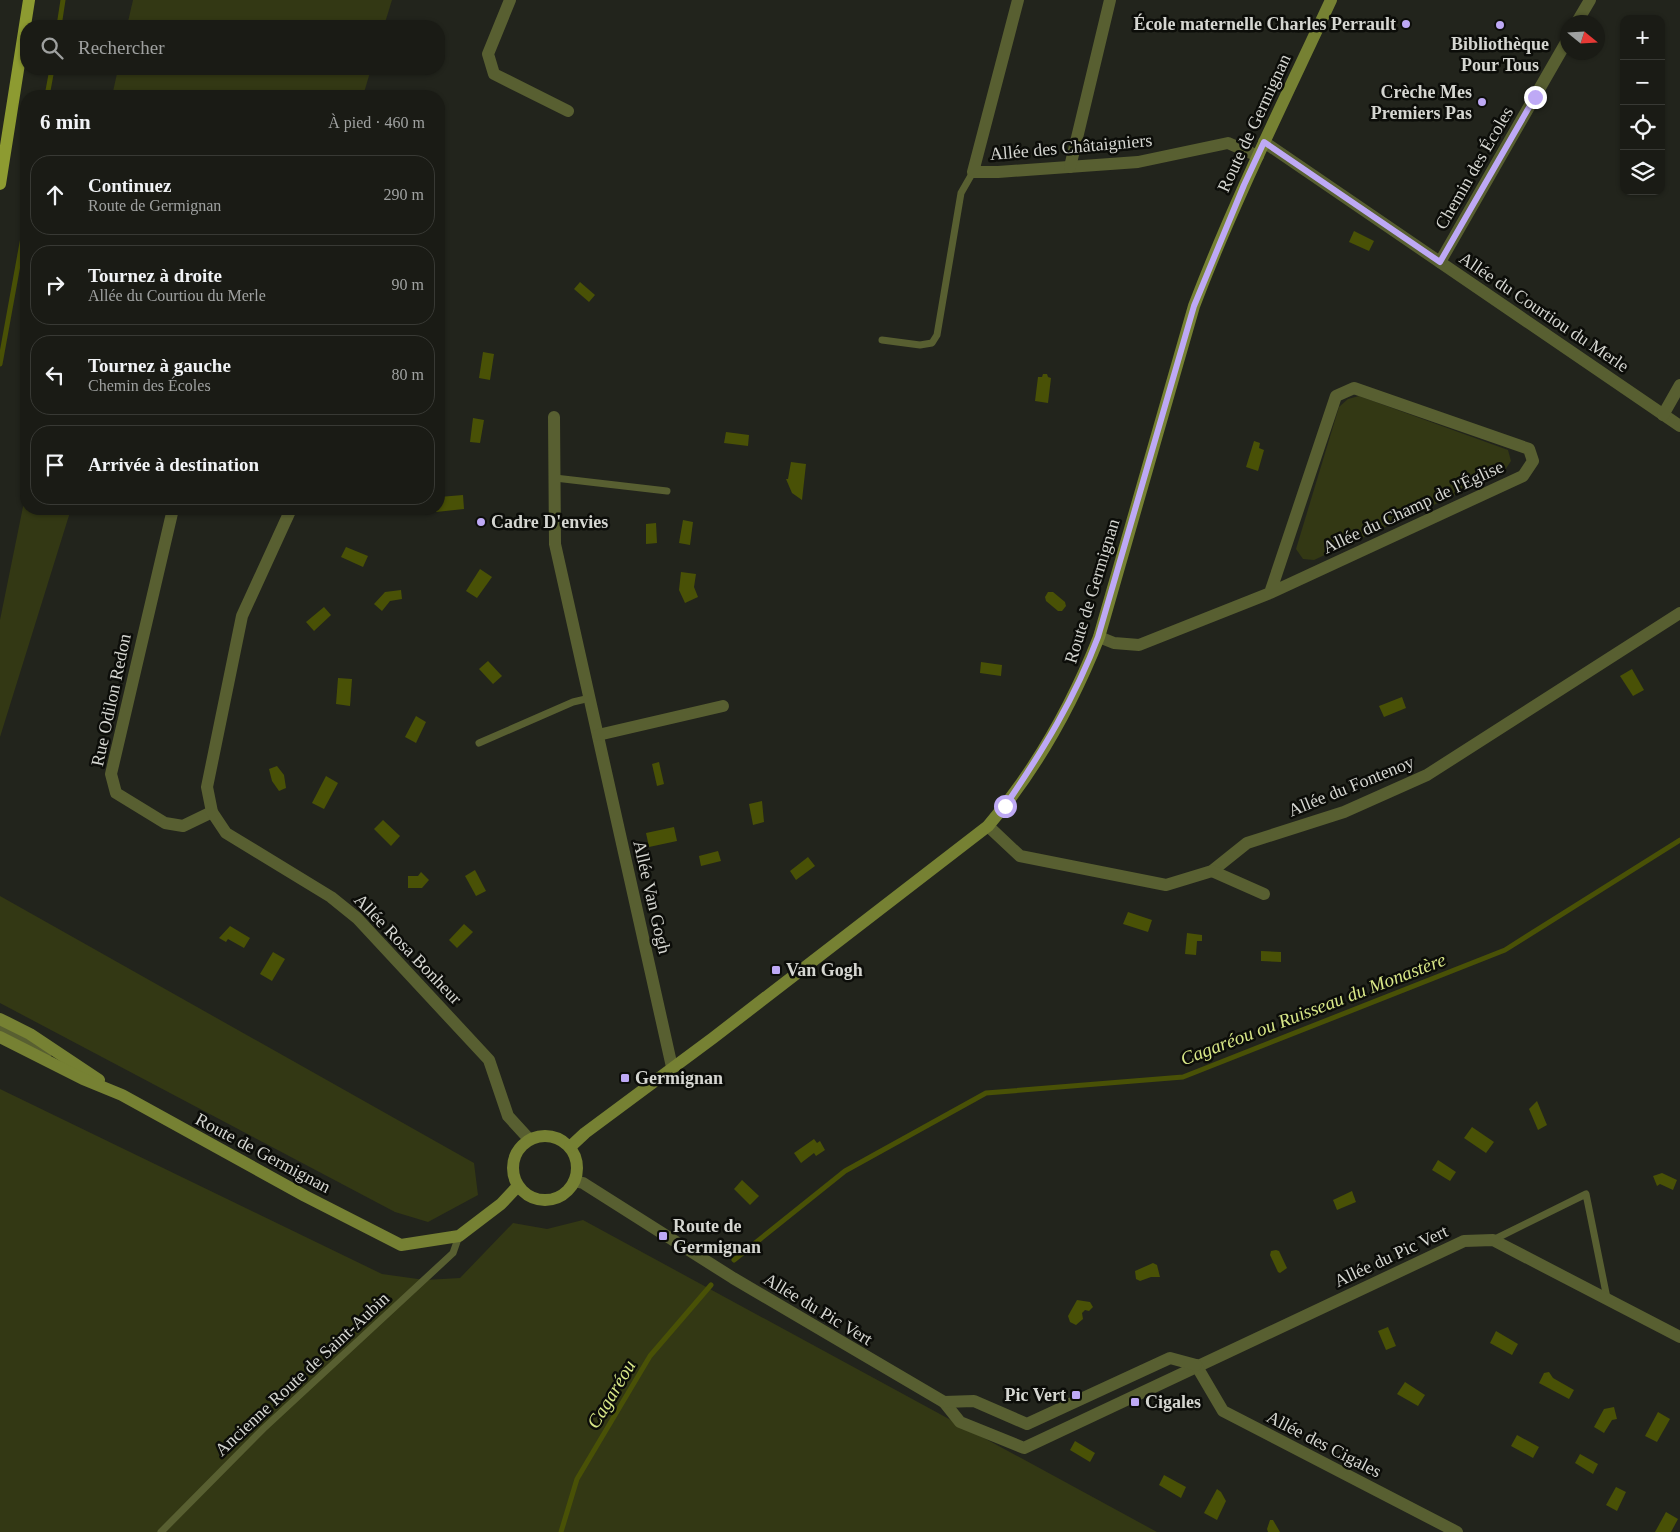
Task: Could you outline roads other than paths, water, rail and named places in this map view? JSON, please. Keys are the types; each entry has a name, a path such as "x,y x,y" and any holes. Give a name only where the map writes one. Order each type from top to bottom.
{"main road":[{"path":"26,20 29,0"},
{"path":"0,184 20,57"}],"street":[{"path":"510,0 488,54 494,74 568,111"},
{"path":"973,172 1018,0"},
{"path":"1070,167 1110,0"},
{"name":"Route de Germignan","path":"570,1147 988,826 1005,806 1060,721 1083,677 1098,637 1194,306 1213,257 1264,142 1331,0"},
{"path":"1581,15 1590,0"},
{"name":"Chemin des Écoles","path":"1440,262 1560,53"},
{"name":"Allée du Courtiou du Merle","path":"1264,142 1680,426"},
{"name":"Allée des Châtaigniers","path":"973,172 1138,162 1228,143 1258,156"},
{"path":"1664,415 1680,385"},
{"name":"Allée du Champ de l'Église","path":"1098,637 1114,643 1139,645 1270,593 1523,476 1533,461 1529,449 1354,388 1336,396 1270,593"},
{"name":"Allée Van Gogh","path":"554,417 555,544 672,1067"},
{"name":"Rue Odilon Redon","path":"172,515 111,774 116,793 164,823 183,826 212,812"},
{"name":"Allée Rosa Bonheur","path":"288,515 242,616 207,787 212,812 226,833 331,897 357,918 490,1060 508,1116 529,1140"},
{"name":"Allée du Fontenoy","path":"988,826 1020,856 1166,885 1212,871 1247,843 1344,812 1427,774 1680,613"},
{"path":"598,735 723,706"},
{"path":"1212,871 1264,894"},
{"name":"Route de Germignan","path":"0,1019 30,1034 122,1095 304,1196 401,1245 459,1236 501,1204 518,1186"},
{"name":"Route de Germignan","path":"0,1037 82,1079 122,1095"},
{"path":"540,1136 551,1136 561,1140 570,1147 577,1163 574,1181 570,1188 553,1199 534,1198 518,1186 514,1176 515,1155 529,1140 540,1136"},
{"name":"Allée du Pic Vert","path":"574,1181 583,1183 733,1278 944,1402 960,1422 1024,1448 1178,1377 1196,1365 1464,1241 1493,1240 1680,1337"},
{"path":"944,1402 974,1401 1027,1424 1170,1358 1196,1365"},
{"name":"Allée des Cigales","path":"1196,1365 1223,1411 1457,1532"}],"lane":[{"path":"882,340 920,345 932,343 961,193 973,172"},
{"path":"554,478 667,491"},
{"path":"479,742 573,702 590,698"},
{"path":"0,1028 90,1073"},
{"path":"1493,1240 1586,1194 1608,1298"},
{"name":"Ancienne Route de Saint-Aubin","path":"161,1532 263,1429 453,1252 459,1236"}],"waterway":[{"path":"60,20 63,0"},
{"path":"48,90 51,75"},
{"path":"0,364 20,254"},
{"name":"Cagaréou ou Ruisseau du Monastère","path":"734,1260 845,1171 986,1093 1183,1077 1505,950 1680,840"},
{"name":"Cagaréou","path":"561,1532 577,1479 650,1356 711,1285"}],"place":[{"name":"École maternelle Charles Perrault","path":"1406,24"},
{"name":"Bibliothèque Pour Tous","path":"1500,25"},
{"name":"Crèche Mes Premiers Pas","path":"1482,102"},
{"name":"Cadre D'envies","path":"481,522"},
{"name":"Van Gogh","path":"776,970"},
{"name":"Germignan","path":"625,1078"},
{"name":"Route de Germignan","path":"663,1236"},
{"name":"Pic Vert","path":"1076,1395"},
{"name":"Cigales","path":"1135,1402"}]}
